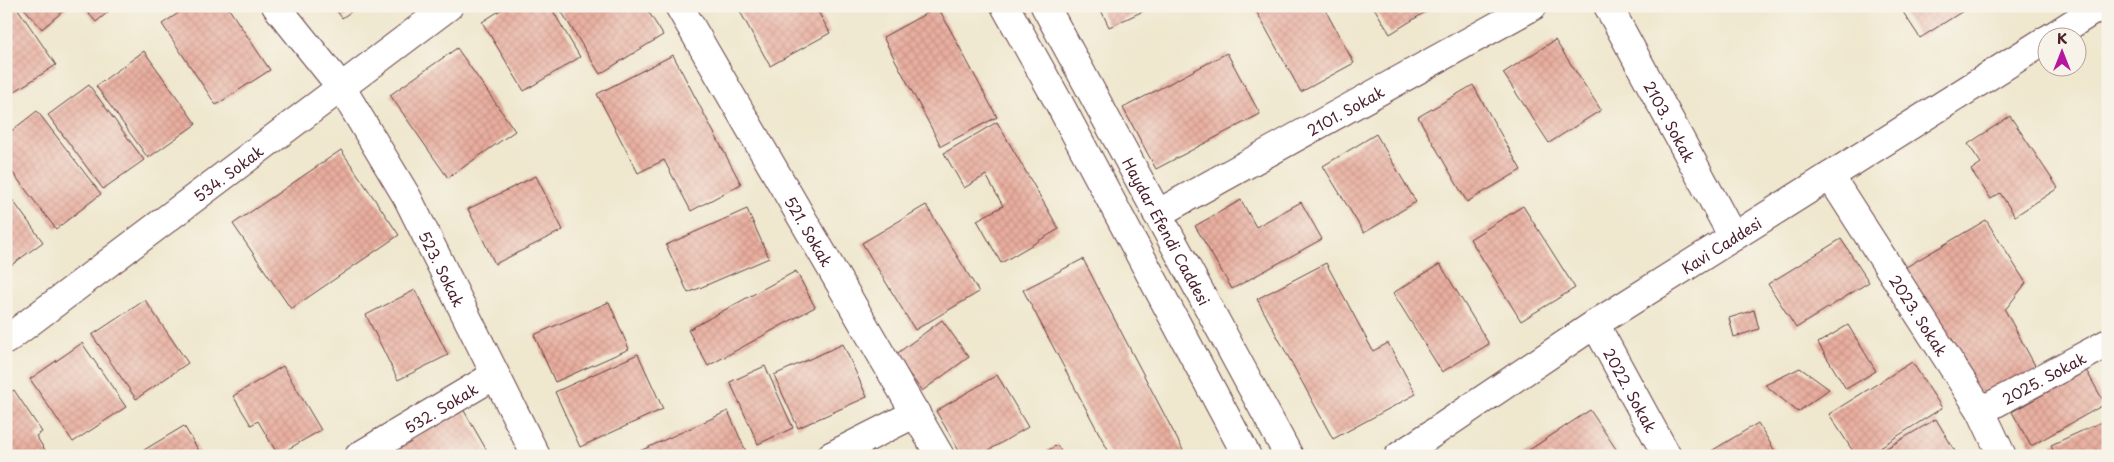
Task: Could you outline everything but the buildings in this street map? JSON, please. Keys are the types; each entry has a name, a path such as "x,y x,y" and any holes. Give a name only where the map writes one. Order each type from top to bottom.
{"street":[{"name":"523. Sokak","path":"276,6 341,87 407,197 536,456"},
{"name":"534. Sokak","path":"6,340 449,6"},
{"name":"521. Sokak","path":"679,6 940,456"},
{"path":"1005,6 1058,101 1247,456"},
{"name":"Haydar Efendi Caddesi","path":"1045,6 1289,456"},
{"name":"2101. Sokak","path":"1157,214 1533,6"},
{"name":"2103. Sokak","path":"1608,6 1733,237"},
{"path":"2066,28 2100,6"},
{"name":"Kavi Caddesi","path":"1399,456 1595,324 2036,46"},
{"name":"2023. Sokak","path":"1830,176 1981,411 2002,456"},
{"name":"2022. Sokak","path":"1595,324 1667,456"},
{"name":"2025. Sokak","path":"1981,411 2108,343"},
{"name":"532. Sokak","path":"360,456 495,375"},
{"path":"831,456 916,413"}]}
